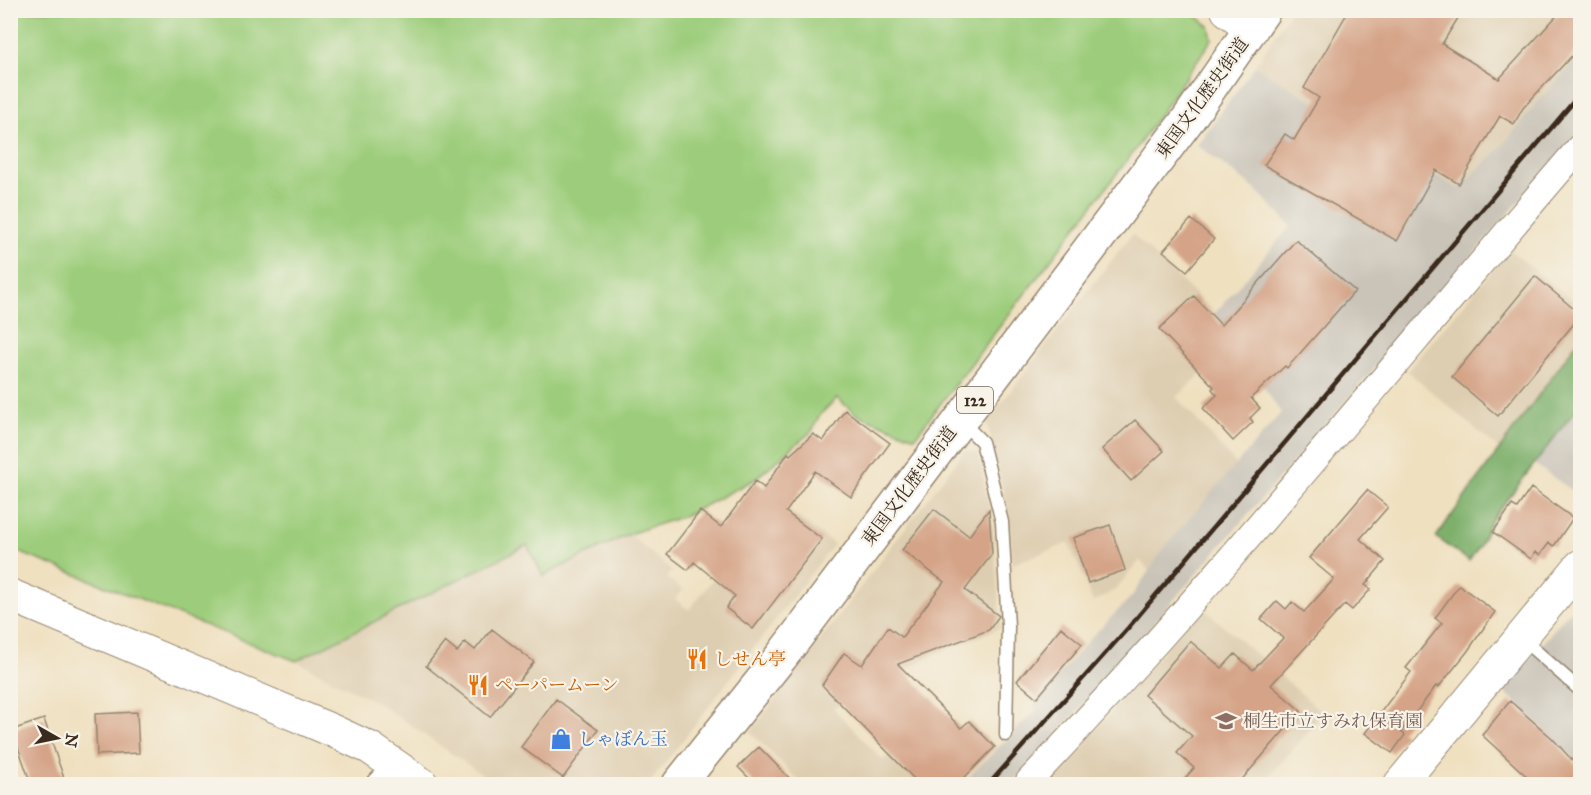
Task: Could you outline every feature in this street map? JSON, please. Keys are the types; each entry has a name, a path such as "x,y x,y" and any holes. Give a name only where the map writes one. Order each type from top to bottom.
{"highway":[{"name":"東国文化歴史街道","path":"679,784 781,657 1189,118 1248,17"}],"street":[{"path":"1028,783 1093,713 1320,452 1581,147"},
{"path":"1400,784 1581,566"},
{"path":"10,595 331,730 370,748 381,774 422,784"}],"lane":[{"path":"960,420 982,442 1002,522 1008,626 1006,735"},
{"path":"1521,638 1581,690"}],"shaded area":[{"path":"1291,11 1580,11 1580,56 1539,100 1504,144 1458,189 1255,66"},
{"path":"1580,56 1580,131 1034,761 1010,784 961,784 1037,709 1033,705 1087,642 1132,596 1167,544 1281,413 1215,313 1291,226 1255,189 1197,145 1255,66 1458,189 1504,144 1539,100"},
{"path":"1132,234 1215,313 1234,345 1176,397 1237,465 1167,544 1149,571 1140,560 1115,590 1093,602 1069,543 1012,564 1010,521 987,422"},
{"path":"1510,250 1580,306 1580,338 1499,449 1407,371"},
{"path":"1580,404 1580,496 1533,463"},
{"path":"965,450 978,453 992,520 1001,628 935,654 833,708 883,760 892,752 925,784 802,784 750,732"},
{"path":"775,500 834,544 649,784 496,784 378,703 296,661 528,544 543,576 629,534 672,571 667,578 683,590 675,599 689,610"},
{"path":"1580,601 1580,764 1503,690"},
{"path":"1201,606 1322,712 1304,737 1262,784 1050,784"}],"green space":[{"path":"1189,10 1209,26 1212,39 1135,150 915,437 856,414 837,398 819,416 812,431 755,479 687,515 629,534 543,576 527,545 296,661 11,549 11,11"},
{"path":"1580,338 1580,404 1491,521 1480,545 1469,561 1436,537"}],"building":[{"path":"1349,10 1463,10 1442,44 1499,79 1562,10 1581,10 1581,46 1523,108 1514,124 1500,116 1459,184 1436,170 1397,241 1264,165 1285,134 1294,140 1319,98 1304,88"},
{"path":"1191,219 1214,239 1187,271 1163,251"},
{"path":"1296,240 1355,291 1287,368 1285,366 1251,398 1260,408 1250,418 1253,422 1233,441 1203,408 1217,395 1212,389 1214,387 1159,329 1194,296 1221,325"},
{"path":"1535,276 1581,315 1498,416 1452,377"},
{"path":"845,410 890,443 851,497 815,471 786,512 822,539 753,629 726,608 735,596 694,562 688,570 667,554 700,511 721,527 755,481 764,488 788,453 790,455 813,434 823,441"},
{"path":"1135,420 1164,451 1131,481 1102,449"},
{"path":"1531,488 1573,518 1554,546 1549,543 1540,555 1535,552 1531,559 1493,532 1512,505 1517,508"},
{"path":"1367,490 1388,507 1360,539 1385,561 1365,585 1371,589 1352,610 1345,604 1271,685 1301,711 1238,784 1180,784 1194,768 1177,753 1192,736 1144,695 1190,641 1222,668 1235,654 1253,670 1283,638 1261,619 1277,601 1286,609 1292,602 1304,612 1334,579 1309,558"},
{"path":"934,509 969,536 989,509 992,554 965,590 999,616 989,630 898,664 961,728 969,721 995,747 958,784 919,784 822,685 844,653 862,665 888,627 902,637 944,582 902,550"},
{"path":"1110,525 1125,570 1088,583 1073,538"},
{"path":"1459,585 1495,612 1467,652 1438,688 1436,686 1401,732 1405,735 1392,753 1365,733 1411,672 1406,668 1442,623 1435,618"},
{"path":"1061,627 1082,644 1037,698 1017,681"},
{"path":"492,629 534,662 490,717 426,666 445,642 457,652 465,642 475,650"},
{"path":"556,699 598,730 563,778 521,747"},
{"path":"1510,701 1552,738 1581,770 1581,784 1535,784 1482,735"},
{"path":"137,712 139,753 97,755 95,714"},
{"path":"44,719 66,784 31,784 12,730"},
{"path":"759,747 795,784 755,784 738,767"}],"railway":[{"path":"989,784 1128,628 1580,94"}],"place":[{"name":"しせん亭","path":"697,659"},
{"name":"ペーパームーン","path":"478,685"},
{"name":"桐生市立すみれ保育園","path":"1226,721"},
{"name":"しゃぼん玉","path":"561,739"}]}
